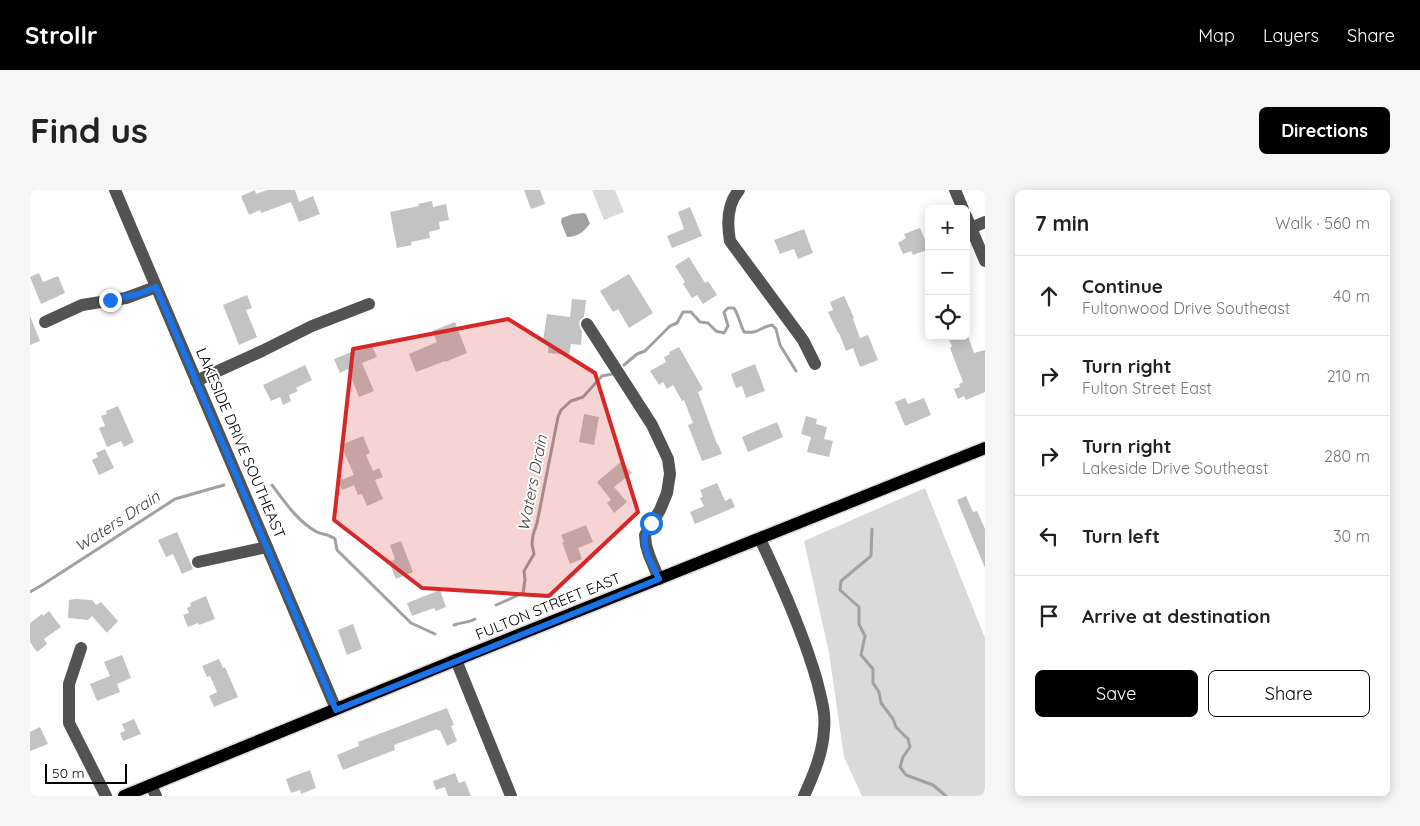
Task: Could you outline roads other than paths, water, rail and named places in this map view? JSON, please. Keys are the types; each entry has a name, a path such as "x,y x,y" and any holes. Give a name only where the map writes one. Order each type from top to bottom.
{"main road":[{"name":"FULTON STREET EAST","path":"124,796 154,791 336,710 456,660 984,450"}],"street":[{"name":"LAKESIDE DRIVE SOUTHEAST","path":"115,190 336,710"},
{"path":"739,190 734,195 729,210 727,227 730,241 804,340 816,364"},
{"path":"955,190 961,205"},
{"path":"970,222 985,222"},
{"path":"970,224 985,261"},
{"path":"45,322 82,305 126,298 156,287"},
{"path":"196,380 262,351 312,326 369,304"},
{"path":"587,324 652,425 668,459 670,474 667,493 660,510 645,535 649,555 659,579"},
{"path":"760,539 798,624 824,709 824,731 819,758 804,796"},
{"path":"198,562 267,547"},
{"path":"81,648 70,684 69,723 106,796"},
{"path":"456,660 511,796"}],"waterway":[{"name":"Waters Drain","path":"624,365 637,354 645,351 670,326 677,323 683,312 691,312 700,322 708,323 716,331 724,333 728,326 724,312 728,308 734,308 744,332 753,332 772,325 776,329 780,345 796,371"},
{"name":"Waters Drain","path":"496,605 523,593 524,571 534,554 533,535 561,410 571,401 583,397 602,376 612,374"},
{"name":"Waters Drain","path":"30,592 175,499 224,485"},
{"name":"Waters Drain","path":"272,485 304,523 317,532 335,539 337,550 411,623 435,634"},
{"name":"Waters Drain","path":"872,529 871,556 841,581 840,590 859,607 859,624 865,636 861,655 873,669 873,683 879,692 881,703 893,719 896,727 908,739 910,747 903,757 900,767 906,775 933,785 946,796"},
{"name":"Waters Drain","path":"454,625 475,619"}]}
